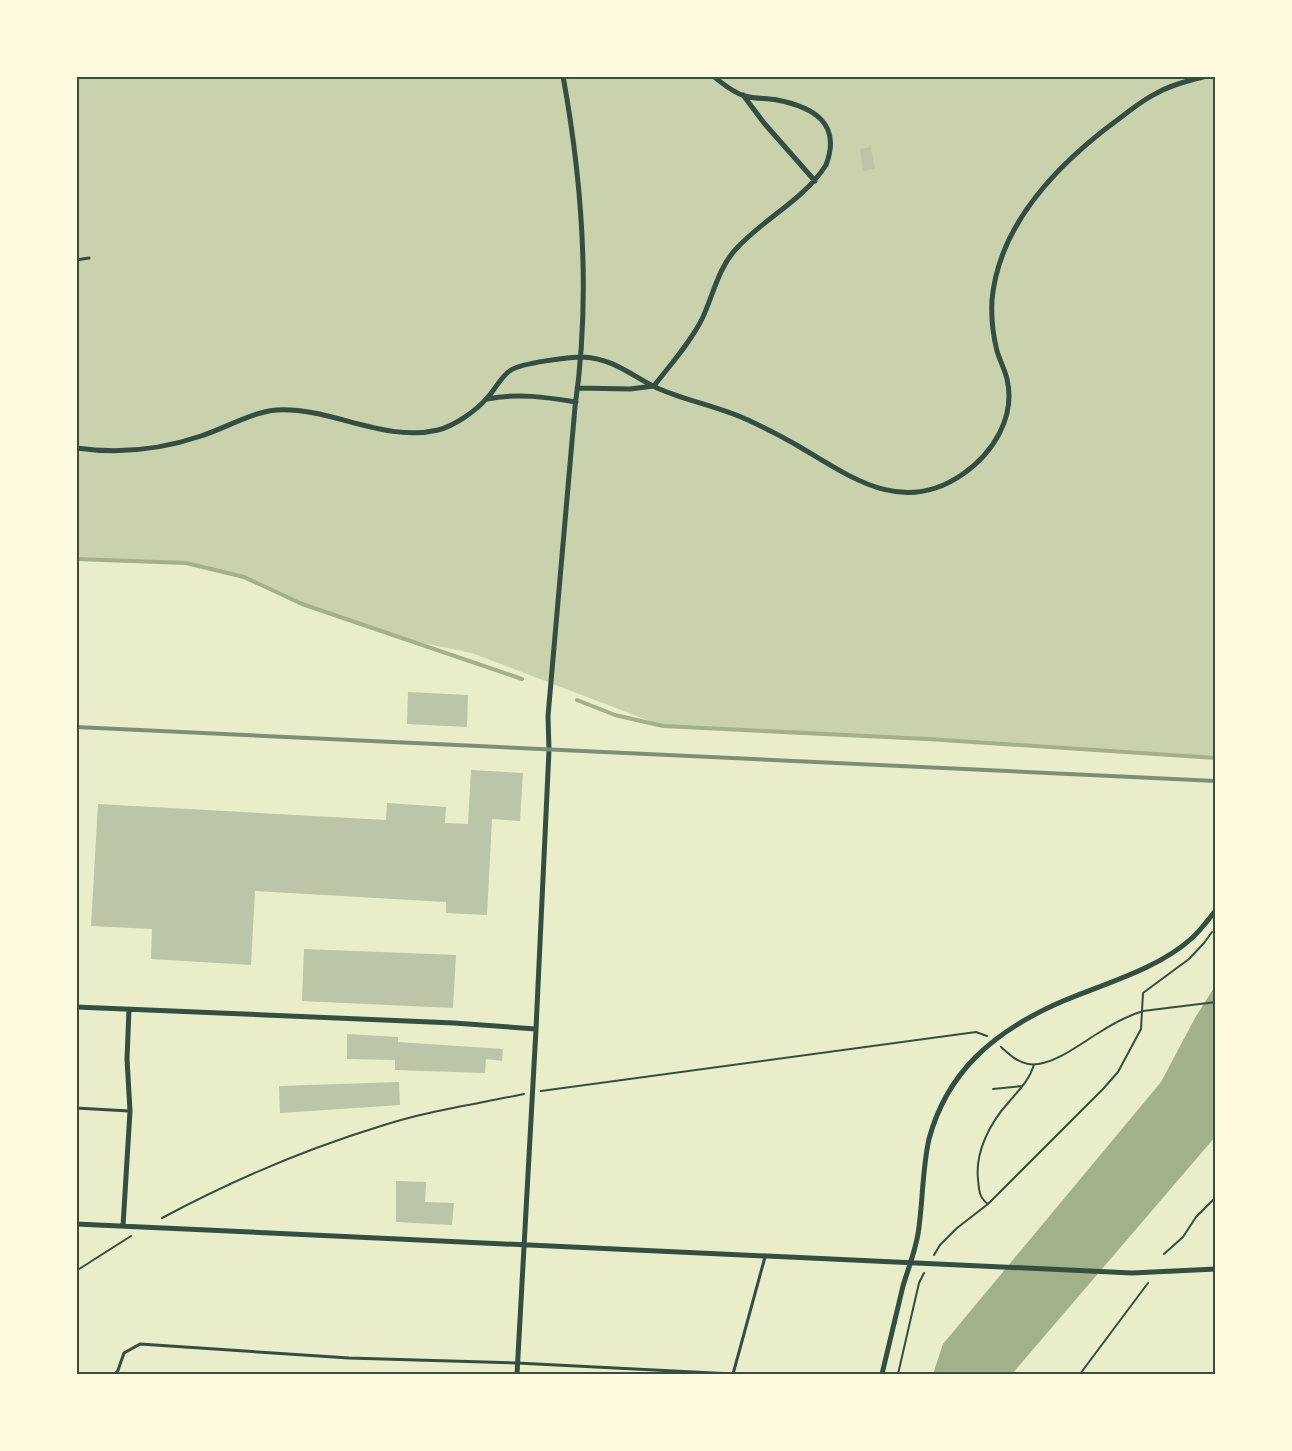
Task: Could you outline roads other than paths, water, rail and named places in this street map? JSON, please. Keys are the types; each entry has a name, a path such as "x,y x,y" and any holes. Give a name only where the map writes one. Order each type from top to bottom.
{"street":[{"path":"517,1374 536,1029 548,716 581,357 584,298 581,214 573,138 562,76"},
{"path":"713,76 742,95 815,181"},
{"path":"76,448 137,451 166,446 201,436 259,414 280,410 302,411 401,432 431,432 444,429 487,399 501,379 512,369 581,357 610,361 670,394 737,415 786,439 866,485 886,490 911,492 925,490 952,481 979,461 999,435 1007,415 1009,390 997,350 992,323 992,302 1003,256 1027,210 1057,172 1106,129 1158,92 1206,76"},
{"path":"577,388 630,389 654,386 702,319 722,269 735,249 800,196 815,181 829,159 830,135 824,121 815,113 778,100 742,95"},
{"path":"487,399 508,395 576,402"},
{"path":"882,1374 918,1232 924,1166 936,1118 957,1079 972,1060 993,1040 1033,1015 1176,951 1192,938 1215,910"},
{"path":"76,1007 454,1023 536,1029"},
{"path":"123,1226 130,1112 129,1009"},
{"path":"76,1224 1132,1273 1215,1269"}],"lane":[{"path":"76,260 89,258"},
{"path":"76,1108 130,1112"},
{"path":"117,1374 124,1353 140,1344 349,1358 518,1363 733,1374 765,1256"}],"waterway":[{"path":"76,559 186,563 244,577 302,604 522,679"},
{"path":"577,700 615,715 663,726 927,739 1216,758"}],"railway":[{"path":"76,727 1216,781"}]}
